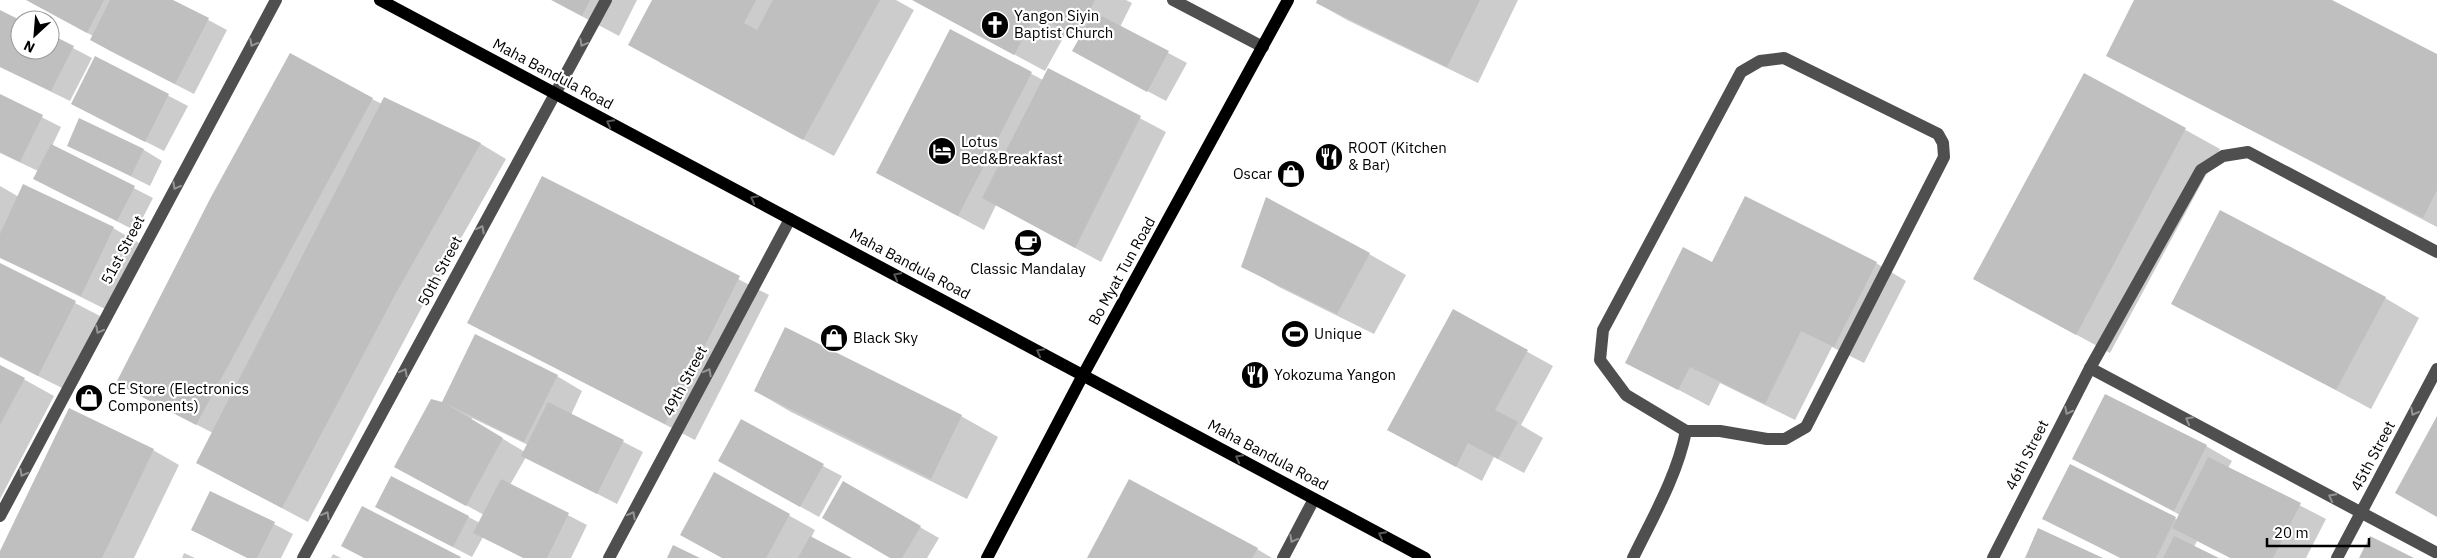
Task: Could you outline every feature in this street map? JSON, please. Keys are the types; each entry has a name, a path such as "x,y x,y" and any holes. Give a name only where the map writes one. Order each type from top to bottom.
{"main road":[{"name":"Maha Bandula Road","path":"380,0 1425,558"},
{"name":"Bo Myat Tun Road","path":"987,558 1083,375 1288,0"}],"street":[{"name":"51st Street","path":"0,516 276,0"},
{"name":"50th Street","path":"303,558 606,0"},
{"path":"1173,0 1263,47"},
{"path":"1784,58 1938,134 1943,143 1944,157 1806,427 1785,439 1767,439 1720,431 1686,431 1626,395 1600,360 1603,330 1741,72 1760,61 1784,58"},
{"name":"46th Street","path":"1993,558 2090,368 2201,170 2223,156 2248,152 2437,252"},
{"name":"49th Street","path":"608,558 790,219"},
{"path":"2090,368 2437,553"},
{"name":"45th Street","path":"2337,558 2437,369"},
{"path":"1633,558 1673,476 1686,431"},
{"path":"1282,558 1314,499"}],"building":[{"path":"26,0 104,0 87,33 60,18 60,10 44,10"},
{"path":"110,0 173,0 209,18 175,84 90,40"},
{"path":"552,0 590,0 582,16"},
{"path":"652,0 756,0 744,23 757,30 773,0 880,0 803,140 628,45"},
{"name":"Yangon Siyin Baptist Church","path":"912,0 1095,0 1076,36 1036,15 1014,55"},
{"path":"1317,0 1480,0 1447,67 1316,3"},
{"path":"2134,0 2332,0 2437,54 2437,190 2423,218 2106,56"},
{"path":"0,10 10,15 10,60 60,60 60,39 74,46 51,91 0,67"},
{"path":"1094,12 1169,51 1147,92 1072,51"},
{"path":"950,29 1032,72 958,216 876,173"},
{"path":"290,53 373,98 196,425 116,383 211,197"},
{"path":"95,56 169,94 145,142 71,104"},
{"path":"1048,68 1141,116 1075,248 982,198"},
{"path":"2084,73 2186,128 2076,335 1973,279"},
{"path":"0,94 43,115 20,162 0,152"},
{"path":"384,97 481,143 396,293 282,508 196,463"},
{"path":"79,118 144,149 131,176 67,146"},
{"path":"51,144 135,186 117,221 33,179"},
{"path":"542,176 740,276 665,424 467,323"},
{"path":"23,184 114,227 81,296 0,258 0,234"},
{"path":"1745,196 1877,262 1834,347 1801,331 1765,404 1690,367 1678,390 1625,363 1683,247 1712,262"},
{"path":"1266,197 1370,253 1337,314 1241,267"},
{"path":"2220,210 2386,297 2336,390 2171,304"},
{"path":"0,263 76,301 38,376 0,356"},
{"path":"1453,309 1528,350 1495,410 1518,422 1498,459 1468,443 1456,467 1387,430"},
{"path":"785,327 962,415 931,479 754,391"},
{"path":"475,334 558,375 524,442 445,403 503,438 466,506 394,467 431,399 442,402"},
{"path":"0,365 25,378 0,425"},
{"path":"2105,394 2207,445 2174,511 2072,459"},
{"path":"548,402 624,440 597,494 521,456"},
{"path":"69,408 154,449 102,558 0,558 0,551"},
{"path":"2437,416 2437,517 2395,493"},
{"path":"741,419 824,464 800,507 718,461"},
{"path":"2208,457 2301,503 2273,558 2231,558 2172,528"},
{"path":"2070,464 2176,517 2156,558 2121,558 2042,519"},
{"path":"714,472 790,514 766,558 722,558 680,535"},
{"path":"391,476 469,516 453,547 375,507"},
{"path":"501,479 569,513 547,558 524,558 473,533"},
{"path":"1129,479 1258,548 1252,558 1087,558"},
{"path":"843,481 921,526 902,558 890,558 822,518"},
{"path":"210,491 275,522 257,558 248,558 191,530"},
{"path":"362,506 461,557 364,558 341,546"},
{"path":"2038,528 2103,558 2025,558"},
{"path":"810,536 852,558 798,558"},
{"path":"2174,536 2219,558 2163,558"},
{"path":"2370,536 2414,558 2359,558"},
{"path":"673,545 700,558 667,558"}],"place":[{"name":"Yangon Siyin Baptist Church","path":"995,25"},
{"name":"Lotus Bed&Breakfast","path":"942,151"},
{"name":"ROOT (Kitchen & Bar)","path":"1329,157"},
{"name":"Oscar","path":"1291,174"},
{"name":"Classic Mandalay","path":"1028,243"},
{"name":"Unique","path":"1295,334"},
{"name":"Black Sky","path":"834,338"},
{"name":"Yokozuma Yangon","path":"1255,375"},
{"name":"CE Store (Electronics Components)","path":"89,398"}]}
